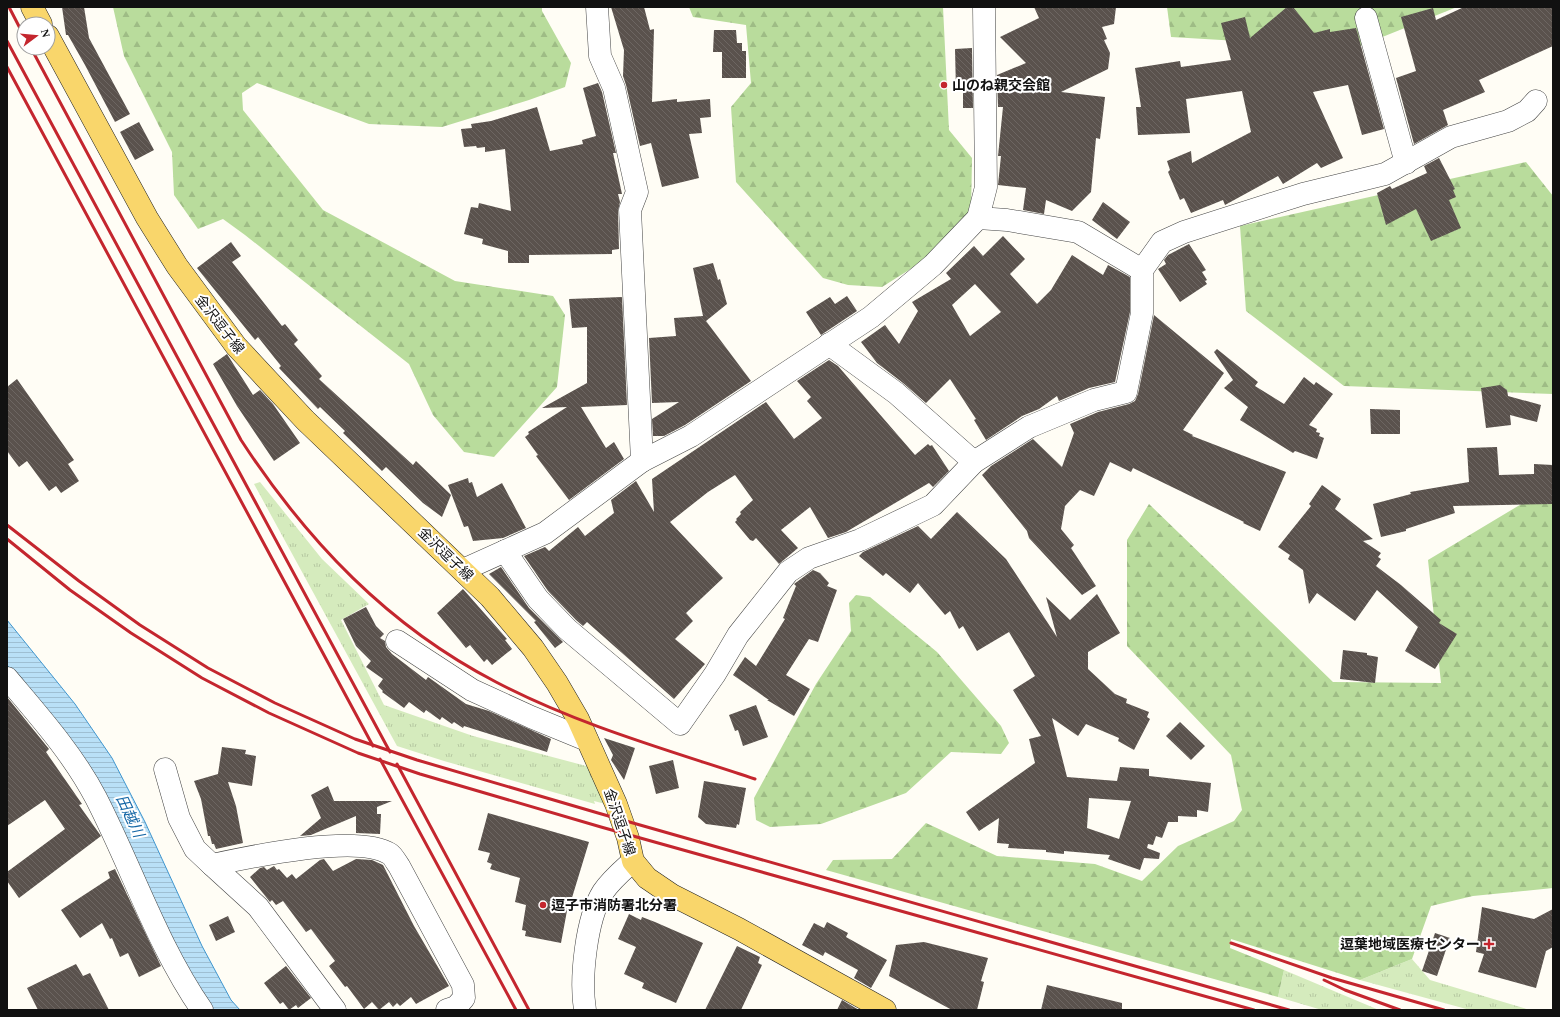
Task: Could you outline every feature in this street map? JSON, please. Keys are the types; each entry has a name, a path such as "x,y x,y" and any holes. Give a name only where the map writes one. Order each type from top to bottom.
{"main road":[{"path":"32,7 37,16"},
{"name":"金沢逗子線","path":"56,51 147,218 177,266 236,346 305,420 464,570 512,622 533,648 557,683 587,740 616,804 628,838 633,861 647,878 672,895 739,929 885,1010"}],"street":[{"path":"597,7 600,56 614,88 637,192 630,210 642,461"},
{"path":"464,570 545,533 642,461 690,436 871,317 933,265 978,218 986,187 984,7"},
{"path":"1366,18 1406,163"},
{"path":"505,551 538,599 567,629 680,724 715,674 738,635 788,572 809,558 860,540 933,505 974,462 1029,427 1094,400 1126,392 1142,313 1142,270 1162,242 1184,232 1303,194 1385,174 1452,137 1508,121 1527,112 1536,101"},
{"path":"978,218 1007,220 1078,232 1142,270"},
{"path":"829,344 896,393 974,462"},
{"path":"397,641 472,690 530,717 587,740"},
{"path":"7,678 68,754 95,796 173,965 202,1010"},
{"path":"165,769 179,818 195,849 258,907 335,1010"},
{"path":"212,865 244,858 333,845 353,845 379,850 390,854 399,866 463,985 464,998 456,1007 448,1010"},
{"path":"584,1001 584,954 592,921 603,893 633,861"}],"green space":[{"path":"113,7 542,7 542,11 571,63 565,87 529,100 442,127 369,124 257,83 242,93 243,110 323,210 455,281 553,296 565,315 557,387 494,457 464,452 433,415 409,364 245,235 223,219 198,229 174,195 172,152 124,56"},
{"path":"689,7 943,7 949,130 972,158 971,213 928,258 882,287 848,285 823,278 736,182 731,107 751,83 746,25 693,17"},
{"path":"1167,7 1457,7 1355,48 1171,37"},
{"path":"1526,162 1553,196 1553,394 1344,386 1246,311 1240,226"},
{"path":"260,482 322,559 369,604 341,620 384,705 473,736 590,767 609,805 594,801 595,804 397,746 254,484"},
{"path":"1553,485 1553,888 1473,896 1431,906 1412,959 1360,980 1231,939 1230,948 1284,970 1278,997 826,870 833,860 892,859 926,823 997,856 1095,864 1142,881 1178,846 1234,821 1242,810 1231,755 1127,646 1127,540 1149,504 1333,682 1441,683 1428,560"},
{"path":"856,595 870,597 937,652 1001,726 1009,743 1001,754 951,752 906,793 821,824 770,827 756,820 754,798 816,684 851,631 849,603"},
{"path":"1412,959 1430,980 1530,1010 1470,1010 1360,980"},
{"path":"1284,970 1379,1010 1322,1010 1278,997"}],"water":[{"name":"田越川","path":"7,620 75,704 112,758 145,822 202,946 231,1000 240,1010 213,1010 184,966 61,730 7,665"}],"building":[{"path":"62,7 84,7 89,38 130,114 115,122 85,65 68,35 66,35"},
{"path":"611,7 644,7 650,30 654,29 652,102 677,99 677,102 710,99 711,117 700,118 702,133 689,134 699,178 662,187 651,143 640,146 623,76 624,50"},
{"path":"1034,7 1116,7 1114,24 1102,27 1107,39 1104,40 1110,53 1108,69 1061,92 1105,97 1100,139 1096,138 1091,192 1072,211 1046,200 1044,214 1023,210 1026,188 998,185 1001,156 998,156 1003,107 998,107 997,75 1026,63 1000,37 1039,18"},
{"path":"1287,7 1293,7 1314,33 1330,29 1330,32 1356,28 1384,129 1362,135 1348,85 1313,92 1343,158 1321,168 1317,163 1283,184 1278,176 1225,205 1223,200 1191,213 1184,198 1180,200 1168,172 1170,170 1167,161 1191,151 1192,163 1251,132 1242,91 1186,99 1190,133 1138,135 1136,107 1141,107 1135,68 1180,61 1181,67 1231,60 1221,23 1245,17 1250,38"},
{"path":"1464,7 1553,7 1553,46 1479,80 1485,92 1443,110 1448,125 1414,144 1396,78 1416,71 1401,17 1433,8 1436,20"},
{"path":"714,30 736,30 737,43 742,43 742,51 746,51 746,78 722,78 722,52 713,52"},
{"path":"972,48 973,108 963,108 963,91 956,91 955,49"},
{"path":"598,83 602,92 616,153 613,153 622,194 618,194 620,202 618,211 619,249 612,250 612,254 529,255 529,263 508,263 508,251 482,244 483,239 464,234 471,207 478,208 479,203 511,211 505,149 485,152 485,147 464,147 461,129 472,128 471,124 491,121 537,107 550,151 583,144 582,140 596,136 583,88"},
{"path":"139,122 154,150 135,160 120,132"},
{"path":"1439,158 1455,189 1453,190 1456,197 1449,200 1461,228 1431,241 1416,209 1386,225 1377,193 1390,186 1392,189 1427,173 1424,166"},
{"path":"1103,202 1130,222 1117,239 1092,220"},
{"path":"1003,236 1025,259 1010,274 1037,304 1051,290 1072,255 1103,275 1108,265 1130,277 1130,312 1115,382 1089,388 1059,401 1057,396 1039,409 1022,416 986,440 974,420 976,419 950,379 926,403 877,363 861,342 885,325 899,344 918,311 912,302 951,279 946,273 974,246 983,256","holes":["975,284 1001,312 970,336 952,305"]},
{"path":"231,242 241,256 232,262 282,326 285,324 298,340 294,344 322,376 319,379 413,465 416,461 451,495 442,517 423,503 386,467 382,471 343,433 345,431 320,407 318,409 279,368 281,366 258,337 255,340 197,268"},
{"path":"1189,244 1206,270 1202,272 1207,280 1205,281 1207,284 1180,302 1158,269 1166,264 1164,260 1168,255"},
{"path":"713,263 718,280 720,279 727,304 706,321 751,381 685,425 664,436 653,436 652,419 679,402 652,403 649,338 676,336 674,318 703,316 693,268"},
{"path":"847,296 857,311 821,335 806,312 830,297 835,304"},
{"path":"622,297 627,405 581,407 606,448 614,442 624,459 569,500 536,456 538,455 525,437 529,434 528,432 567,407 542,408 587,383 587,327 572,328 569,299"},
{"path":"1154,315 1224,373 1183,430 1193,435 1192,436 1286,472 1260,531 1133,468 1131,472 1110,462 1094,496 1080,490 1065,506 1061,529 1074,545 1071,548 1096,586 1082,595 1029,538 1027,531 982,475 991,466 1033,439 1062,467 1074,433 1070,424 1098,412 1135,401 1138,394"},
{"path":"1217,349 1258,382 1255,386 1284,404 1304,377 1314,385 1316,382 1333,394 1309,425 1317,429 1316,432 1320,433 1319,436 1324,438 1317,459 1295,451 1293,453 1240,420 1248,407 1224,388 1233,380 1214,352"},
{"path":"227,354 253,395 260,390 273,404 300,443 274,461 237,406 213,364"},
{"path":"829,360 838,366 915,455 928,444 930,446 932,445 949,471 933,487 929,483 846,532 828,538 810,507 781,530 798,548 779,564 756,538 753,541 750,540 735,522 741,514 740,512 753,500 735,475 708,492 670,522 723,578 686,613 693,621 675,639 705,664 674,699 587,622 583,626 576,620 548,591 524,556 545,547 549,551 578,527 585,536 614,513 611,500 636,481 654,512 652,479 766,402 794,439 822,418 807,401 811,397 797,381"},
{"path":"17,379 74,460 68,464 79,481 61,493 56,486 49,491 27,461 19,467 7,451 7,387"},
{"path":"1500,385 1507,390 1508,396 1541,405 1537,422 1510,415 1511,425 1486,428 1481,388"},
{"path":"1370,409 1400,410 1400,434 1371,434"},
{"path":"1497,447 1499,475 1534,474 1534,464 1553,465 1553,504 1453,506 1455,513 1406,529 1406,531 1381,537 1373,504 1411,494 1410,492 1469,482 1467,448"},
{"path":"468,478 469,483 472,482 477,497 502,483 526,528 503,538 473,541 468,526 464,527 448,485"},
{"path":"1322,485 1341,499 1335,509 1373,539 1363,541 1381,553 1378,557 1381,559 1376,566 1401,585 1441,620 1439,623 1457,634 1435,669 1405,651 1418,627 1377,590 1355,621 1317,593 1309,604 1303,570 1288,559 1290,555 1278,547 1311,506 1309,504"},
{"path":"957,512 1006,559 1057,637 1046,597 1070,620 1097,594 1120,633 1088,652 1088,669 1115,694 1127,699 1126,703 1149,712 1147,717 1150,719 1134,750 1118,741 1119,738 1086,724 1078,736 1052,718 1067,777 1117,781 1120,767 1149,769 1149,776 1211,783 1208,812 1197,810 1197,817 1178,816 1178,822 1168,822 1162,838 1156,836 1153,845 1148,844 1147,848 1160,853 1159,859 1144,858 1140,870 1108,859 1110,855 1064,851 1064,854 1046,852 1046,850 1008,848 1009,844 997,843 999,818 979,831 966,812 1035,763 1029,739 1041,736 1013,690 1035,676 1009,632 977,651 963,626 959,629 950,611 945,615 918,583 910,593 886,573 883,576 859,556 863,552 918,526 931,539","holes":["1089,798 1131,801 1119,839 1087,828"]},
{"path":"501,567 529,608 563,642 555,648 534,622 536,621 489,574"},
{"path":"813,570 820,573 829,583 827,586 837,590 818,642 809,639 786,675 810,689 794,716 767,700 769,700 733,675 745,657 756,666 785,619 783,618 796,586 794,584"},
{"path":"463,589 507,639 505,640 512,649 492,665 487,659 484,662 470,645 466,648 437,613"},
{"path":"366,607 376,626 384,634 380,638 385,641 386,647 392,654 426,680 428,677 466,704 489,711 551,739 547,752 464,726 463,728 454,722 452,724 442,717 440,720 426,710 424,713 409,702 404,708 382,692 383,691 378,686 383,679 366,667 371,661 356,646 343,619"},
{"path":"1343,650 1367,653 1367,655 1378,657 1375,683 1340,679"},
{"path":"7,697 49,749 46,752 82,804 79,805 101,836 19,898 7,881 7,872 65,829 45,800 7,826"},
{"path":"756,705 768,737 743,746 738,730 735,731 729,715"},
{"path":"1180,722 1205,746 1191,760 1166,736"},
{"path":"604,738 635,748 624,780 611,760 613,755"},
{"path":"222,747 246,750 245,754 256,756 252,786 228,782 236,806 243,843 216,849 214,844 212,844 210,836 208,836 201,799 194,781 218,774"},
{"path":"673,760 679,788 656,794 649,766"},
{"path":"704,781 746,788 739,825 737,824 736,828 706,824 698,817"},
{"path":"328,786 334,801 392,801 377,807 377,814 381,814 380,834 356,833 356,816 311,835 300,836 321,818 311,795"},
{"path":"488,813 589,842 571,901 569,900 561,943 525,936 526,931 522,930 526,905 515,902 520,878 490,869 492,864 487,862 490,853 478,850"},
{"path":"324,859 333,871 356,859 372,860 383,865 414,926 449,986 416,1004 411,997 400,1006 397,1003 393,1007 389,1002 379,1010 372,1002 364,1009 347,986 345,987 329,966 335,961 311,929 306,932 283,901 276,905 272,900 270,902 250,877 260,868 264,867 267,870 274,866 287,878 292,874 296,879 320,860"},
{"path":"115,869 161,966 139,977 128,953 120,957 112,938 110,939 102,923 80,938 61,910 110,878 108,872"},
{"path":"1482,907 1534,919 1553,909 1553,947 1546,951 1536,988 1478,972 1484,954 1476,952"},
{"path":"629,914 641,920 642,917 655,922 703,943 676,1003 642,988 644,983 624,974 636,947 618,939"},
{"path":"228,916 235,932 216,941 209,925"},
{"path":"827,922 848,933 846,937 887,960 871,988 854,978 858,970 825,952 823,956 802,945 814,923 824,928"},
{"path":"1435,933 1450,938 1437,976 1422,971"},
{"path":"924,942 988,958 981,981 984,982 977,1010 952,1010 889,976 896,945"},
{"path":"737,946 760,957 758,963 762,965 741,1010 705,1010"},
{"path":"76,964 83,976 90,973 109,1010 38,1010 27,988"},
{"path":"286,966 311,998 298,1008 296,1005 289,1010 283,1002 280,1004 264,983"},
{"path":"1047,985 1122,1003 1122,1010 1041,1010"},
{"path":"842,1000 859,1010 837,1010"}],"railway":[{"path":"9,7 16,21"},
{"path":"7,41 390,752"},
{"path":"35,56 241,440 266,477 294,513 322,546 353,578 385,607 420,635 457,660 496,682 591,724 755,779"},
{"path":"7,67 373,746"},
{"path":"7,525 79,581 140,625 208,668 275,703 355,739 417,760 598,813 1289,1010"},
{"path":"7,539 70,590 131,633 202,678 269,713 358,753 420,774 601,827 1254,1010"},
{"path":"380,759 516,1010"},
{"path":"397,764 529,1010"},
{"path":"1231,943 1332,978 1444,1010"},
{"path":"1324,980 1345,990 1400,1010"}],"place":[{"name":"山のね親交会館","path":"944,85"},
{"name":"逗子市消防署北分署","path":"543,905"},
{"name":"逗葉地域医療センター","path":"1489,944"}]}
